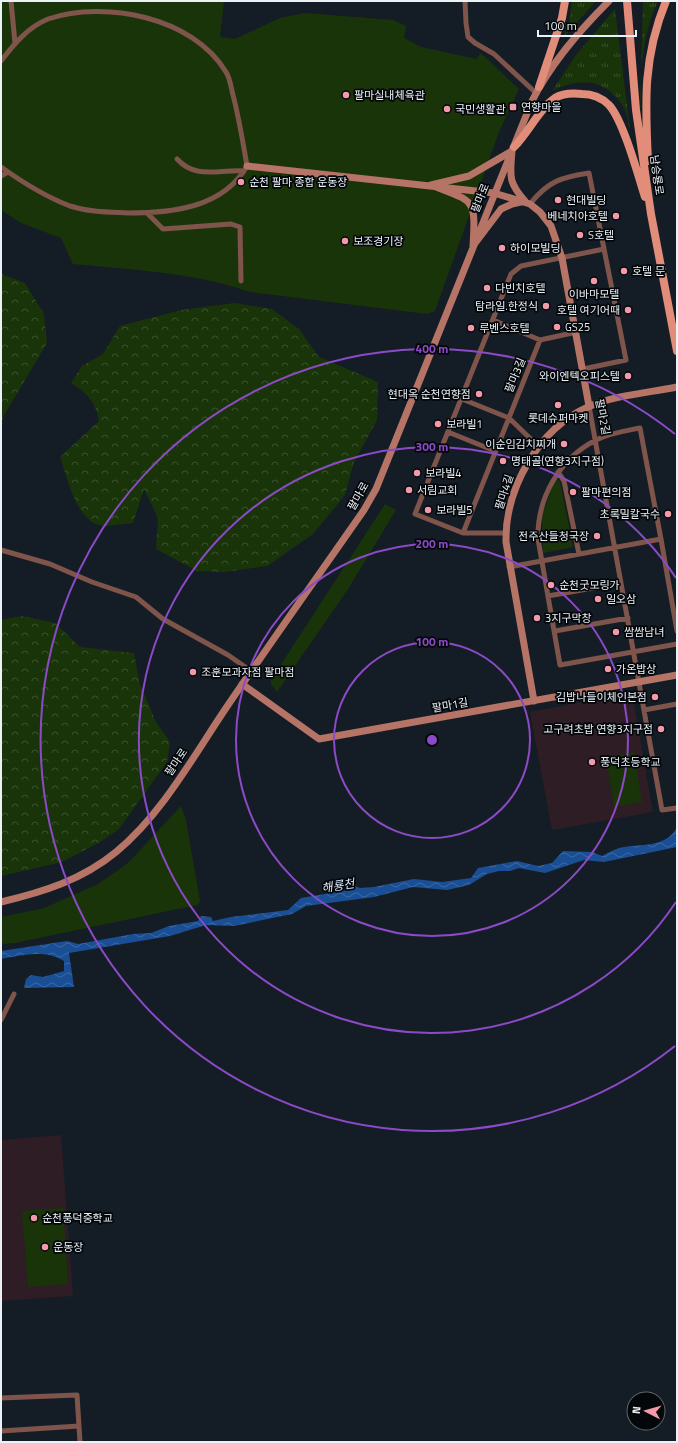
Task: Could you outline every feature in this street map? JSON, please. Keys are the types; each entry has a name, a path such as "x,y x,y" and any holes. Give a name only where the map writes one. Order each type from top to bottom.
{"main road":[{"path":"538,90 562,18 565,1"},
{"path":"651,214 645,88 649,58 657,23 666,1"},
{"name":"남승룡로","path":"624,2 630,28 636,110 651,214 677,352"},
{"path":"513,149 525,137 542,111 554,99 564,94 574,93 599,97 609,105 618,120 651,214"}],"street":[{"path":"11,1 15,43"},
{"path":"466,1 466,30 468,37 494,54 538,90"},
{"name":"팔마로","path":"1,902 62,884 93,869 116,852 140,828 154,811 364,510 376,489 494,193 538,90 578,34 608,1"},
{"path":"1,60 15,43 28,32 48,19 63,13 80,10 108,10 138,13 155,18 182,31 208,49 226,72 240,121 245,168 231,187 206,201 182,209 147,213 80,209 55,199 1,167"},
{"path":"431,185 469,176 513,149"},
{"path":"513,149 511,182 513,187 527,203"},
{"path":"177,158 184,166 195,171 245,168 431,185 463,198 470,203 474,215 473,246"},
{"path":"1,176 8,172"},
{"path":"473,246 501,209 512,204 527,203 552,182 564,177 589,172 626,360 583,369"},
{"name":"팔마2길","path":"431,185 494,193 527,203 540,212 551,226 562,258 662,810 677,808"},
{"path":"147,213 163,229 231,224 240,227 241,282"},
{"path":"506,532 463,533 415,514 514,269 521,266 604,249"},
{"path":"493,320 540,340 576,332"},
{"name":"팔마3길","path":"463,533 540,340"},
{"name":"팔마4길","path":"534,701 509,567 506,532 509,511 520,478 539,447 560,425 589,406 677,387"},
{"path":"462,399 509,418 539,447"},
{"path":"677,631 640,428 615,433 596,440 572,458 558,472 545,496 540,516 538,539 560,665 677,644"},
{"path":"448,432 495,451"},
{"path":"558,472 564,481 579,554"},
{"path":"509,567 661,539"},
{"path":"1,550 50,564 92,582 136,597 162,619 228,655 251,671"},
{"path":"548,596 621,583"},
{"path":"555,631 628,618"},
{"name":"팔마1길","path":"242,684 319,739 677,675"},
{"path":"644,710 677,704"},
{"path":"1,1020 14,994"},
{"path":"1,1398 77,1394 80,1442"},
{"path":"1,1431 79,1426"}],"shaded area":[{"name":"풍덕초등학교","path":"625,694 633,699 653,812 552,830 530,712"},
{"name":"순천풍덕중학교","path":"61,1135 73,1296 1,1301 1,1140"}],"green space":[{"name":"순천 팔마 종합 운동장","path":"1,1 224,1 220,37 235,39 280,18 305,13 393,20 406,26 404,38 421,47 477,59 480,53 519,89 499,132 435,311 427,314 250,292 228,285 185,276 73,264 61,238 21,223 1,210"},
{"path":"572,1 596,1 562,39 569,24"},
{"path":"643,1 658,1 648,29 641,74"},
{"path":"615,9 630,130 623,106 616,97 600,85 582,82 562,86 552,91 576,55"},
{"path":"641,74 640,116 640,87"},
{"path":"1,274 25,283 44,314 47,343 3,417 1,432"},
{"path":"235,303 272,309 299,329 319,357 378,382 377,420 354,462 345,495 313,534 267,566 225,572 197,571 156,549 158,518 144,489 133,523 103,526 91,521 84,515 78,506 69,486 60,457 99,421 96,408 93,403 82,390 71,383 82,366 103,354 120,326 181,310"},
{"path":"555,480 560,481 573,547 543,553 542,515"},
{"path":"385,504 396,510 348,589 277,692 271,684 271,680"},
{"path":"22,616 55,623 80,647 134,653 140,685 156,722 170,742 167,762 119,829 100,842 62,862 1,876 1,620"},
{"path":"634,752 642,802 614,807 606,757"},
{"path":"181,806 186,820 199,895 200,902 197,905 15,943 1,944 1,917 44,908 98,884 128,863"},
{"name":"운동장","path":"63,1208 68,1284 28,1287 22,1211"}],"water":[{"path":"677,827 677,847 604,862 584,860 545,873 519,868 510,871 499,871 487,874 469,885 447,890 413,887 374,897 306,906 292,914 234,926 206,925 170,936 69,953 74,987 24,988 26,979 31,975 43,977 64,971 64,961 57,957 33,954 1,959 1,951 67,941 78,944 133,934 151,933 169,926 198,921 201,916 211,917 213,921 231,917 288,910 301,898 349,890 351,887 355,886 360,888 374,887 414,879 442,882 471,878 478,868 517,861 538,866 552,863 563,851 592,852 602,856 619,848 659,842 672,834"}],"place":[{"name":"팔마실내체육관","path":"346,95"},
{"name":"연향마을","path":"513,107"},
{"name":"국민생활관","path":"447,109"},
{"name":"순천 팔마 종합 운동장","path":"241,182"},
{"name":"현대빌딩","path":"558,200"},
{"name":"베네치아호텔","path":"616,216"},
{"name":"S호텔","path":"580,235"},
{"name":"보조경기장","path":"345,241"},
{"name":"하이모빌딩","path":"502,248"},
{"name":"호텔 문","path":"624,271"},
{"name":"이바마모텔","path":"594,281"},
{"name":"다빈치호텔","path":"487,288"},
{"name":"탐라일.한정식","path":"546,306"},
{"name":"호텔 여기어때","path":"628,310"},
{"name":"GS25","path":"557,327"},
{"name":"루벤스호텔","path":"471,328"},
{"name":"와이엔텍오피스텔","path":"628,376"},
{"name":"현대옥 순천연향점","path":"479,394"},
{"name":"롯데슈퍼마켓","path":"558,405"},
{"name":"보라빌1","path":"438,424"},
{"name":"이순임김치찌개","path":"564,444"},
{"name":"명태골(연향3지구점)","path":"503,461"},
{"name":"보라빌4","path":"417,473"},
{"name":"서림교회","path":"409,490"},
{"name":"팔마편의점","path":"573,492"},
{"name":"보라빌5","path":"428,510"},
{"name":"초록밀칼국수","path":"668,514"},
{"name":"전주산들청국장","path":"597,536"},
{"name":"순천굿모링가","path":"551,585"},
{"name":"일오삼","path":"598,599"},
{"name":"3지구막창","path":"537,618"},
{"name":"쌈쌈남녀","path":"616,632"},
{"name":"가온밥상","path":"608,669"},
{"name":"조훈모과자점 팔마점","path":"193,672"},
{"name":"김밥나들이체인본점","path":"655,697"},
{"name":"고구려초밥 연향3지구점","path":"661,729"},
{"name":"풍덕초등학교","path":"592,762"},
{"name":"순천풍덕중학교","path":"34,1218"},
{"name":"운동장","path":"45,1247"}],"water label":[{"name":"해룡천","path":"338,886"}]}
